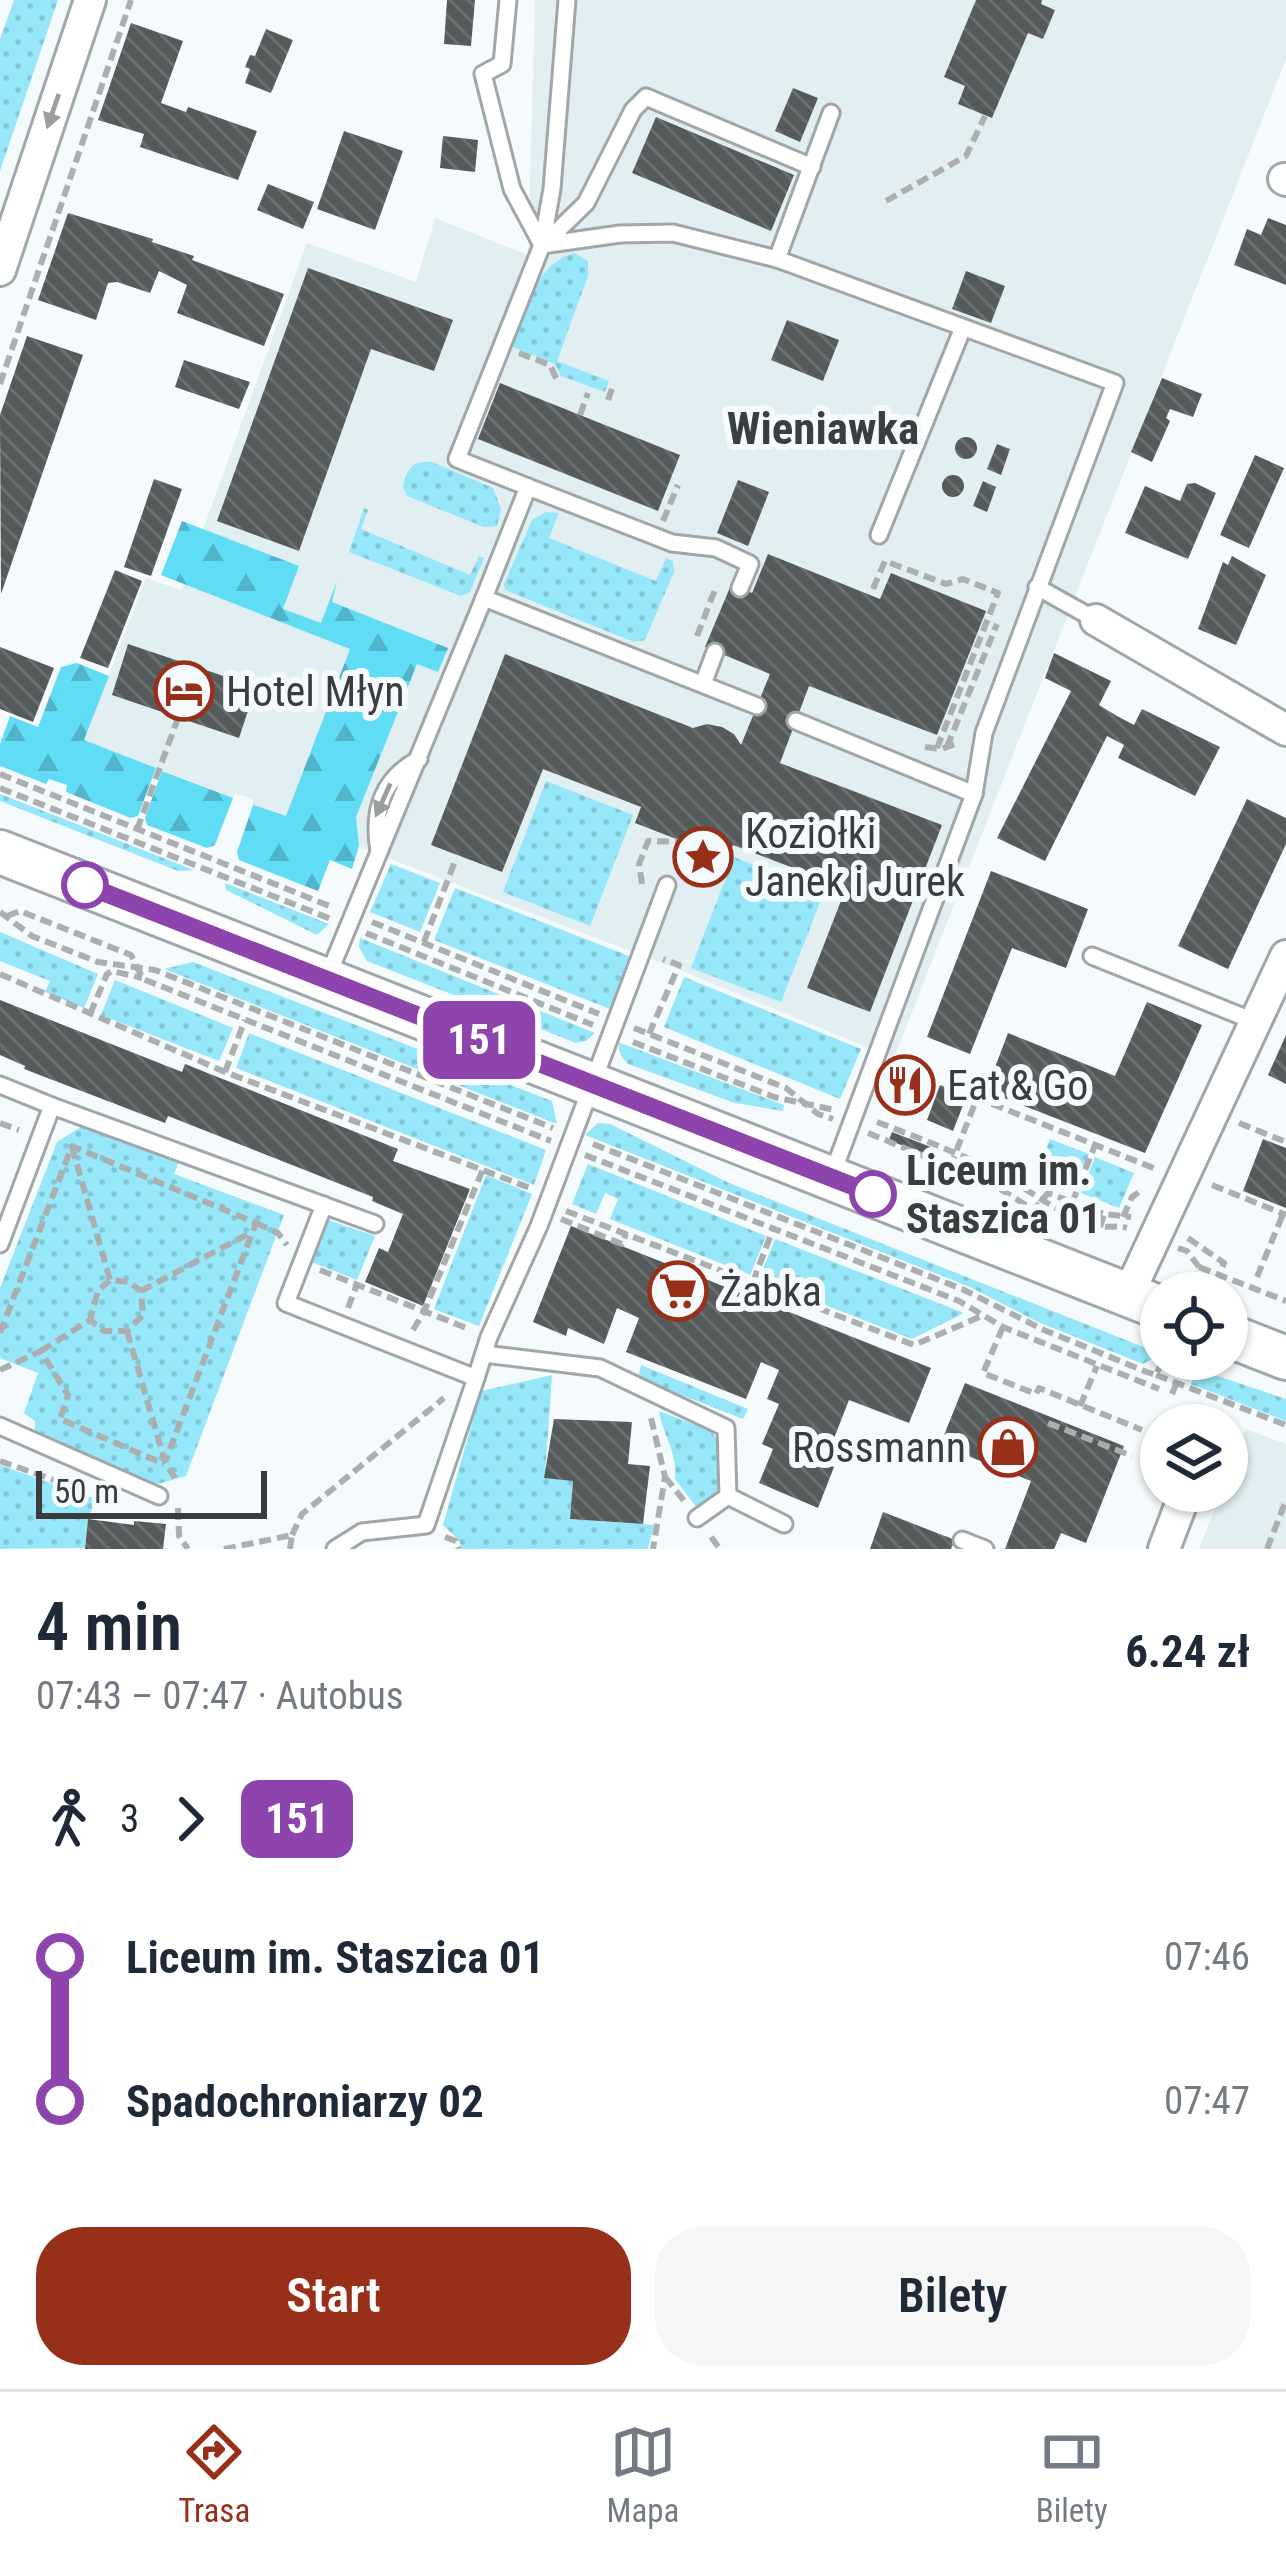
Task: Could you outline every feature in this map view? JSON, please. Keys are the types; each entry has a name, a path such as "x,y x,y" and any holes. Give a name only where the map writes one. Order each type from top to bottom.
{"street":[{"path":"0,270 90,0"},
{"path":"1096,620 1286,730"},
{"path":"0,852 831,1177 1140,1288"},
{"path":"1169,1272 1256,1022 1286,956"},
{"path":"1248,1343 1286,1358"},
{"path":"1164,1549 1178,1512"}],"lane":[{"path":"508,0 502,64 483,74 512,189 542,245"},
{"path":"568,0 552,189 542,245 457,459 672,543 716,548 750,563 740,588"},
{"path":"542,245 586,203 633,110 646,97 812,167"},
{"path":"777,259 831,113"},
{"path":"542,245 620,234 673,233 777,259 1115,383 984,733 974,794 831,1177"},
{"path":"879,535 962,330"},
{"path":"327,980 380,855 374,822 378,812 395,772 419,759 528,488"},
{"path":"1037,587 1096,620"},
{"path":"484,598 757,706"},
{"path":"703,684 715,652"},
{"path":"796,722 974,794"},
{"path":"335,1549 362,1532 426,1525 487,1346 539,1226 667,885"},
{"path":"1092,956 1256,1022"},
{"path":"0,1085 375,1225"},
{"path":"0,1244 52,1106"},
{"path":"323,1204 286,1304 476,1378"},
{"path":"487,1346 600,1369 726,1428 728,1496"},
{"path":"0,1426 159,1496"},
{"path":"697,1518 728,1496"},
{"path":"728,1496 784,1524"},
{"path":"962,1540 986,1549"}],"path":[{"path":"0,384 130,0"},
{"path":"886,201 966,156 985,116"},
{"path":"503,346 550,365 556,380"},
{"path":"608,400 614,383"},
{"path":"580,415 588,393"},
{"path":"667,512 678,485"},
{"path":"873,589 885,561 946,584 963,579 998,593 938,748"},
{"path":"947,747 1006,601"},
{"path":"910,744 938,748 958,743 1004,624"},
{"path":"137,830 178,718"},
{"path":"0,774 612,1026 786,1088 818,1114 992,1184 1034,1210 1048,1193 1104,1214 1133,1217 1142,1212"},
{"path":"0,788 350,920 424,942 612,1026"},
{"path":"424,942 455,861"},
{"path":"0,912 32,937 98,962 154,970 962,1289 1044,1330 1140,1369"},
{"path":"90,1014 107,974 112,971 143,979"},
{"path":"0,974 225,1072 519,1184"},
{"path":"225,1072 245,1020"},
{"path":"950,1167 977,1098 1159,1170"},
{"path":"1235,1121 1286,1142"},
{"path":"69,1134 110,1280"},
{"path":"1072,1204 1095,1145"},
{"path":"72,1146 278,1233 301,1263 424,1312 487,1346"},
{"path":"0,1333 72,1146"},
{"path":"424,1312 483,1168"},
{"path":"1203,1182 1285,1214 1257,1277"},
{"path":"626,1234 622,1244 560,1219 564,1211 626,1234 914,1345 982,1316"},
{"path":"1100,1227 1104,1214"},
{"path":"141,1291 255,1227"},
{"path":"166,1464 255,1227"},
{"path":"1181,1228 1190,1240 1224,1263 1221,1272"},
{"path":"752,1283 773,1229"},
{"path":"1173,1246 1212,1272"},
{"path":"1192,1272 1199,1267"},
{"path":"0,1370 90,1320 98,1291 110,1280 129,1282 141,1291 143,1315 127,1331 104,1331 90,1320"},
{"path":"1248,1286 1286,1301"},
{"path":"1003,1327 983,1373 1036,1394 1039,1388 1140,1429"},
{"path":"127,1331 166,1464 177,1483"},
{"path":"41,1351 68,1395 60,1419 166,1464"},
{"path":"1080,1406 1096,1366 1159,1389"},
{"path":"290,1549 302,1514 476,1378"},
{"path":"1169,1380 1286,1425"},
{"path":"1172,1394 1178,1380"},
{"path":"649,1399 653,1438 665,1477 653,1549"},
{"path":"1048,1423 1132,1456"},
{"path":"0,1462 100,1496"},
{"path":"1267,1549 1286,1500"},
{"path":"180,1506 176,1516 179,1536 188,1549"},
{"path":"224,1549 292,1534"},
{"path":"444,1537 456,1541 459,1549"}],"shaded area":[{"path":"14,0 58,0 0,171 0,39"},
{"path":"535,0 1286,0 1286,59 894,1058 281,817 246,797 235,793 233,798 84,740 146,578 181,590 307,243 416,282 435,218 528,255"},
{"path":"574,253 588,261 588,276 557,361 609,381 605,392 561,376 555,364 510,346 540,278"},
{"path":"432,462 493,488 501,509 497,526 484,527 407,496 403,488 408,471 415,464"},
{"path":"364,508 368,510 361,529 470,575 479,556 484,558 470,592 461,596 349,552"},
{"path":"546,512 559,513 549,538 656,581 666,558 673,561 674,572 645,640 634,642 505,590 532,520"},
{"path":"546,781 633,815 590,926 503,892"},
{"path":"0,794 194,870 178,871 0,801"},
{"path":"734,857 824,892 781,1002 691,968"},
{"path":"391,864 440,883 420,932 370,912"},
{"path":"225,883 329,924 317,935 226,890"},
{"path":"455,888 629,956 610,1009 434,940"},
{"path":"0,932 98,974 84,1008 45,992 50,981 0,961"},
{"path":"360,938 595,1033 576,1043 367,961"},
{"path":"193,962 552,1101 557,1124 164,969"},
{"path":"684,977 861,1049 840,1099 664,1027"},
{"path":"115,980 233,1028 219,1061 101,1015"},
{"path":"249,1033 546,1150 534,1185 236,1068"},
{"path":"618,1042 784,1105 783,1111 735,1103 628,1064"},
{"path":"598,1123 610,1124 729,1183 1140,1346 1140,1363 1038,1322 970,1287 585,1135"},
{"path":"84,1125 180,1159 174,1174 284,1215 186,1476 154,1485 35,1433 35,1421 24,1413 38,1373 0,1358 0,1288 57,1142"},
{"path":"1050,1139 1089,1154 1074,1190 1036,1175"},
{"path":"1095,1157 1134,1173 1119,1208 1081,1193"},
{"path":"588,1164 766,1236 750,1275 610,1219 618,1199 605,1193 596,1214 572,1204"},
{"path":"486,1175 532,1194 479,1326 434,1309"},
{"path":"328,1220 375,1236 357,1280 309,1261"},
{"path":"775,1239 964,1313 912,1339 759,1279"},
{"path":"641,1365 748,1409 743,1419 643,1380"},
{"path":"552,1375 545,1477 573,1481 570,1519 654,1525 648,1549 462,1549 443,1525 481,1391"},
{"path":"1193,1380 1230,1380 1286,1399 1286,1421 1248,1404 1191,1384"},
{"path":"659,1411 711,1431 720,1444 721,1486 714,1498 697,1508 675,1479"},
{"path":"1248,1430 1286,1444 1286,1549 1199,1549 1214,1512 1248,1512"},
{"path":"0,1465 96,1499 85,1548 0,1549"}],"green space":[{"path":"182,521 299,566 283,609 321,623 337,581 332,602 448,648 438,672 417,664 356,817 359,846 352,869 330,860 318,891 239,860 237,852 253,805 286,816 350,649 161,575"},
{"path":"77,663 109,676 84,740 156,768 138,816 131,818 66,792 67,785 49,779 46,784 0,766 0,744 10,716 38,727 61,667"},
{"path":"162,771 233,798 215,845 207,848 147,825 145,818"}],"building":[{"path":"447,0 475,0 471,46 444,44"},
{"path":"976,0 1042,0 1041,4 1055,10 1043,39 1028,33 992,118 958,104 965,86 944,77"},
{"path":"131,23 183,41 161,103 186,112 188,107 257,131 238,180 140,147 144,134 98,120"},
{"path":"266,29 293,40 271,93 245,83 250,69 245,67"},
{"path":"793,88 818,98 800,142 775,131"},
{"path":"656,117 794,175 771,231 632,173"},
{"path":"344,131 403,151 375,230 317,209"},
{"path":"443,136 478,140 475,172 440,168"},
{"path":"268,184 314,202 303,229 257,210"},
{"path":"68,213 153,239 194,256 192,260 284,294 264,346 177,313 187,285 159,271 150,293 108,283 96,320 38,300"},
{"path":"1268,218 1286,225 1286,285 1234,265 1247,229 1261,235"},
{"path":"308,268 453,320 434,371 371,349 299,551 217,521"},
{"path":"966,271 1005,286 991,323 952,309"},
{"path":"787,320 839,340 823,381 771,360"},
{"path":"27,336 83,355 1,594 0,415"},
{"path":"184,360 250,382 239,409 175,387"},
{"path":"1162,378 1202,394 1193,417 1170,409 1166,418 1170,421 1152,462 1131,452"},
{"path":"500,383 680,455 658,511 478,439"},
{"path":"966,437 977,448 966,459 955,448"},
{"path":"997,444 1010,449 1001,475 987,469"},
{"path":"1255,455 1284,468 1249,548 1220,535"},
{"path":"953,475 964,486 953,497 942,486"},
{"path":"154,479 182,489 151,576 124,567"},
{"path":"738,480 769,492 748,546 717,533"},
{"path":"983,481 996,487 987,512 973,506"},
{"path":"1187,484 1216,493 1188,559 1125,533 1145,486 1180,501"},
{"path":"768,554 880,599 891,573 986,611 937,735 809,686 780,763 942,825 870,1012 807,988 846,888 733,845 728,859 635,823 641,807 543,769 502,872 431,845 505,654 693,728 722,727 741,745 770,674 705,647 731,585 752,593"},
{"path":"1232,556 1266,575 1236,645 1198,629 1223,562 1228,565"},
{"path":"115,570 142,581 108,668 80,658"},
{"name":"Hotel Młyn","path":"128,644 256,687 239,738 112,695"},
{"path":"0,647 54,668 33,722 0,709"},
{"path":"1054,653 1111,681 1099,705 1117,716 1134,725 1142,709 1220,747 1195,796 1118,758 1124,745 1107,736 1045,861 997,838 1071,691 1045,678"},
{"path":"1247,799 1286,818 1286,844 1228,969 1178,946"},
{"path":"991,871 1088,909 1066,968 1012,948 970,1054 927,1037"},
{"path":"0,1000 182,1072 185,1064 398,1149 393,1161 470,1189 423,1306 365,1282 379,1248 388,1252 403,1214 372,1201 373,1197 168,1116 165,1123 24,1069 0,1055"},
{"path":"1147,1002 1202,1025 1145,1153 986,1091 1008,1033 1115,1076"},
{"path":"1286,1035 1286,1084 1268,1075"},
{"name":"Eat & Go","path":"901,1058 927,1069 909,1112 883,1101"},
{"path":"940,1085 967,1095 953,1131 927,1120"},
{"path":"892,1132 936,1149 932,1158 889,1140"},
{"path":"1263,1139 1286,1148 1286,1208 1243,1191"},
{"path":"571,1226 931,1368 909,1423 849,1400 824,1464 834,1467 818,1508 759,1483 773,1449 762,1444 779,1404 767,1399 779,1370 761,1362 746,1399 626,1352 639,1318 617,1308 604,1344 568,1328 566,1336 533,1322"},
{"path":"965,1383 1124,1446 1086,1543 1061,1533 1054,1549 1005,1549 1031,1481 940,1445"},
{"path":"554,1419 632,1422 628,1464 650,1466 643,1524 570,1519 573,1481 544,1478"},
{"path":"883,1512 955,1540 951,1549 870,1549"},
{"path":"88,1519 166,1524 163,1549 85,1549"}],"bus line":[{"name":"151","path":"85,885 873,1194"}],"place":[{"name":"Hotel Młyn","path":"184,691"},
{"name":"Koziołki Janek i Jurek","path":"703,857"},
{"name":"Eat & Go","path":"905,1085"},
{"name":"Liceum im. Staszica 01","path":"873,1194"},
{"name":"Żabka","path":"678,1291"},
{"name":"Rossmann","path":"1008,1447"}],"district":[{"name":"Wieniawka","path":"823,428"}]}
